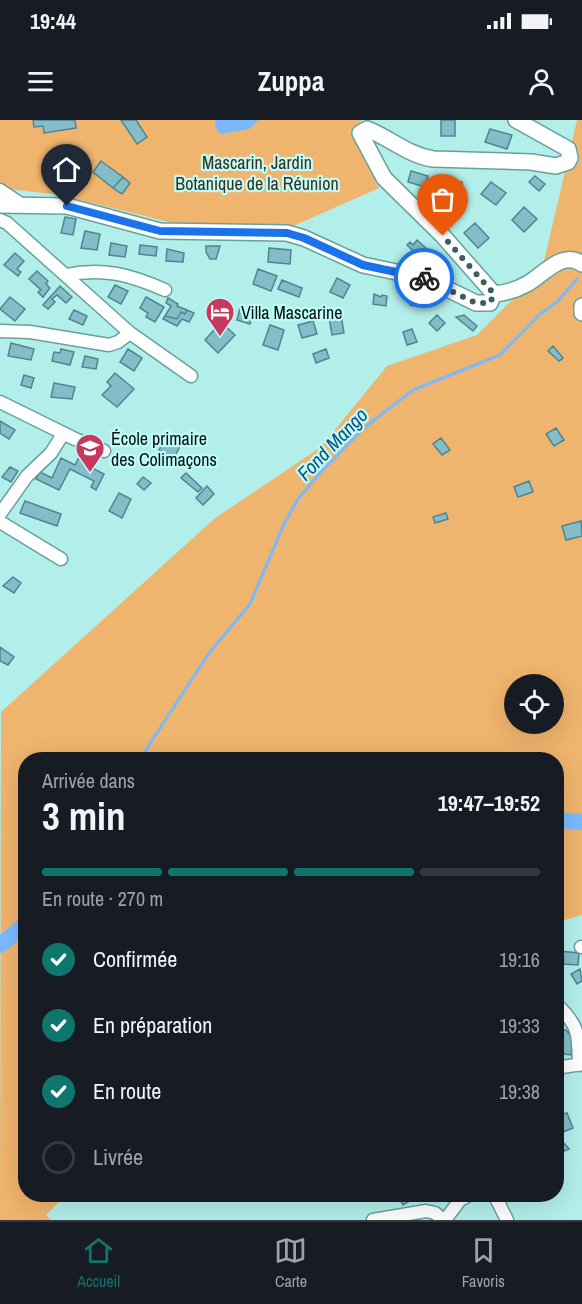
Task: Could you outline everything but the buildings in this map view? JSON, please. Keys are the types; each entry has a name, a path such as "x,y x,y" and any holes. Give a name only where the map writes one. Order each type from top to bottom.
{"main road":[{"path":"494,294 443,236 384,178 360,133 367,129 381,134 412,154 433,159 531,162 556,166 568,162 570,158 568,149 516,120"},
{"path":"0,205 67,206 160,231 287,233 304,238 363,265 425,278 476,303 490,303 494,294"},
{"path":"494,294 510,292 529,283 556,263 568,260 582,264"},
{"path":"582,306 582,313"}],"street":[{"path":"0,190 21,204"},
{"path":"0,220 7,223 130,333 191,376"},
{"path":"66,275 88,271 133,276 165,290"},
{"path":"0,331 30,332 109,345 118,342 130,333"},
{"path":"0,402 63,434 104,451"},
{"path":"0,514 27,476 51,453 63,434"},
{"path":"0,522 61,559"},
{"path":"564,1012 578,1032 580,1065 564,1067"},
{"path":"373,1220 426,1211 435,1213 444,1220 458,1202"},
{"path":"498,1202 507,1220"}],"green space":[{"name":"Mascarin, Jardin Botanique de la Réunion","path":"0,120 362,120 350,132 379,188 291,227 177,224 60,195 0,188"},
{"path":"577,120 582,120 582,915 564,920 564,752 18,752 18,1202 59,1202 46,1215 51,1220 0,1220 1,712 214,519 321,447 387,366 477,335 542,270"}],"water":[{"path":"216,120 259,120 249,129 220,134 215,126"}],"waterway":[{"name":"Fond Mango","path":"145,752 209,653 250,604 284,524 298,499 319,474 364,428 413,390 500,355 539,315 557,302 577,279"},
{"path":"564,821 582,822"},
{"path":"0,945 18,930"}],"way so far":[{"path":"424,278 476,303 490,303 494,294 443,236"}],"place":[{"name":"Villa Mascarine","path":"220,338"},
{"name":"École primaire des Colimaçons","path":"90,474"}],"route":[{"path":"67,206 160,231 287,233 304,238 363,265 424,278"}]}
